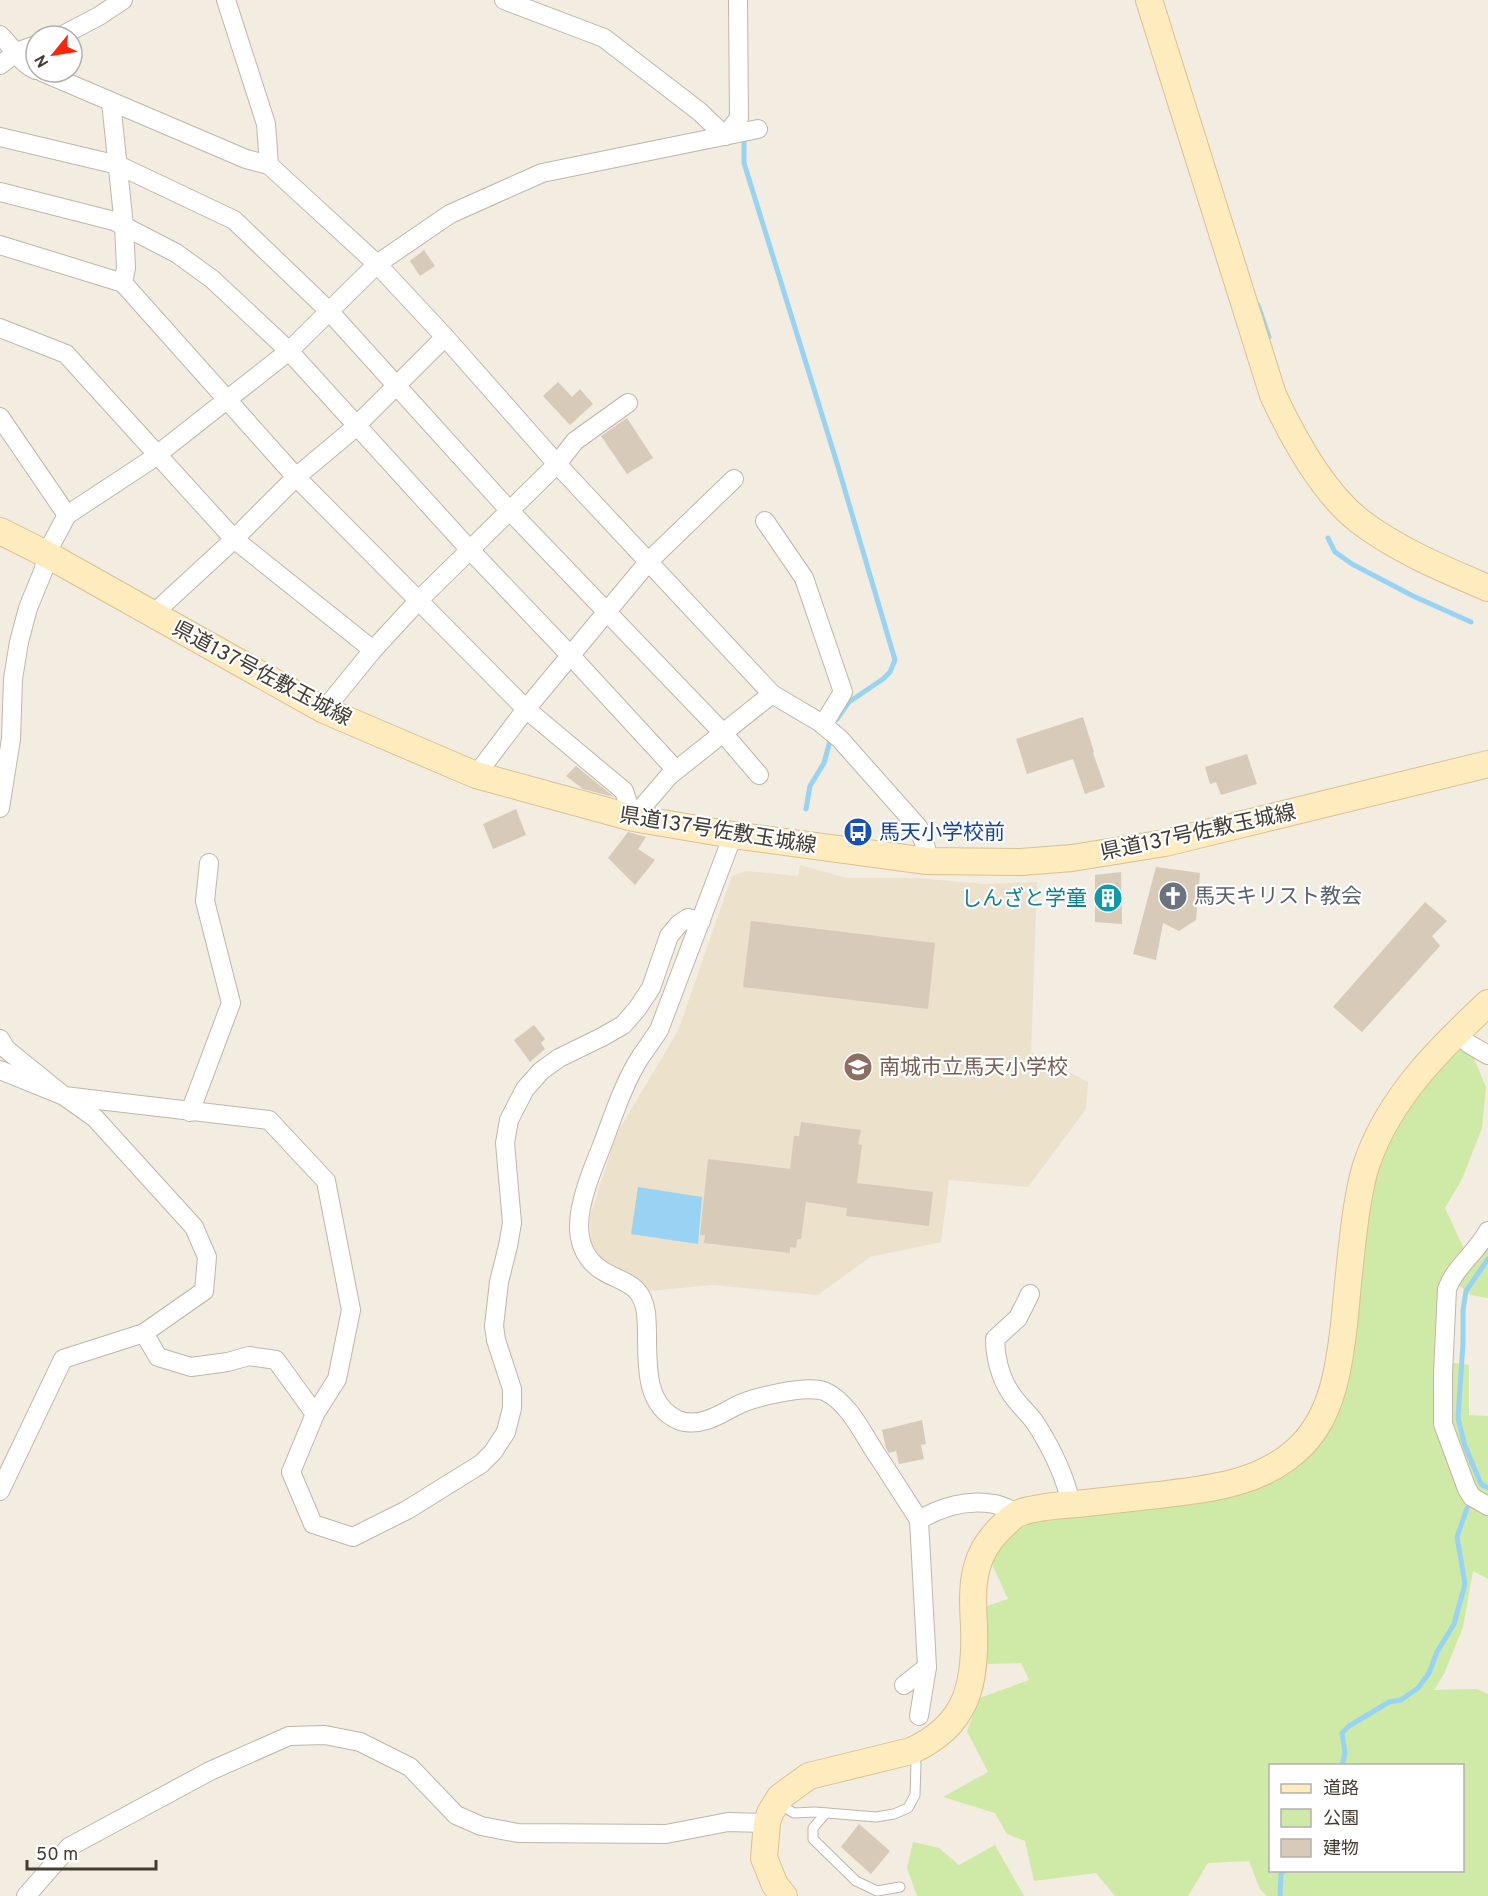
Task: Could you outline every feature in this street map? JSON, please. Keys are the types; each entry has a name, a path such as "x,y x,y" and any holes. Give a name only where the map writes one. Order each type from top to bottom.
{"street":[{"path":"84,24 123,0"},
{"path":"226,0 266,124 268,165"},
{"path":"504,0 604,38 700,112 725,136"},
{"path":"725,136 739,118 738,0"},
{"path":"1156,5 1240,268 1273,395 1288,428 1324,483 1357,519 1392,543 1488,588"},
{"path":"0,35 24,64"},
{"path":"0,65 16,52 24,49"},
{"path":"70,84 246,159 268,165 377,264 557,464 772,694 824,725 846,745 918,827 926,848 927,861"},
{"path":"111,102 124,226 126,268 123,283"},
{"path":"0,808 11,739 13,679 19,642 28,608 44,569 46,554 67,515 158,454 227,400 289,351 377,264 450,214 542,173 758,129"},
{"path":"0,137 118,165 234,220 329,311 509,510 723,733 759,775"},
{"path":"0,192 114,221 176,253 212,279 289,351 470,550 676,770"},
{"path":"0,245 123,283 296,477 526,709 624,791 633,818"},
{"path":"0,328 66,354 234,539 373,650"},
{"path":"153,614 234,539 296,477 357,425 445,337"},
{"path":"324,710 418,600 557,464 575,441 628,404"},
{"path":"0,417 67,515"},
{"path":"476,775 526,709 649,561 734,479"},
{"path":"765,521 804,578 843,692 824,725"},
{"name":"県道137号佐敷玉城線","path":"0,531 46,554 324,710 476,775 633,818 733,835 927,861 1021,862 1072,858 1165,843 1488,764"},
{"path":"633,818 669,776 772,694"},
{"path":"733,835 659,1030 640,1057 629,1079 588,1180 579,1225 580,1239 589,1258 600,1270 639,1291 646,1312 651,1386 658,1405 679,1420 699,1422 714,1418 739,1404 771,1394 800,1390 824,1390 838,1400 856,1422 919,1520 927,1666 919,1716"},
{"path":"190,1112 231,1003 205,901 209,863"},
{"path":"0,1070 64,1096 269,1120 326,1181 351,1310 338,1379 315,1414 291,1472 313,1524 353,1537 406,1510 481,1464 493,1452 506,1432 512,1408 512,1389 496,1340 494,1326 499,1282 512,1223 505,1143 509,1120 525,1089 540,1071 559,1058 623,1024 638,1009 651,988 669,936 679,924 688,918 701,921"},
{"path":"919,1520 952,1505 996,1504 1017,1513 1071,1504 1207,1490 1252,1477 1289,1457 1314,1431 1330,1400 1339,1367 1351,1242 1360,1188 1367,1161 1377,1138 1416,1076 1456,1032 1488,1003"},
{"path":"1456,1032 1469,1044 1488,1055"},
{"path":"0,1039 6,1049 95,1118 194,1227 207,1257 204,1291 144,1333 63,1359 0,1491"},
{"path":"1488,1231 1482,1243 1450,1279 1447,1289 1443,1373 1443,1424 1450,1445 1467,1489 1472,1497 1488,1506"},
{"path":"1030,1294 1018,1318 995,1339 995,1350 1009,1392 1034,1421 1050,1446 1071,1504"},
{"path":"144,1333 158,1357 191,1367 228,1362 249,1356 276,1360 315,1414"},
{"path":"784,1896 775,1885 764,1858 772,1813 780,1797 809,1776 911,1751 926,1744 948,1728 962,1710 970,1687 973,1659 972,1599 975,1570 981,1553 992,1538 1017,1513"},
{"path":"904,1685 927,1666"},
{"path":"26,1896 69,1847 210,1771 289,1736 325,1736 360,1742 410,1767 456,1815 481,1826 518,1833 666,1834 772,1813"}],"lane":[{"path":"772,1813 826,1813 876,1817 894,1814 908,1808 915,1795 916,1764 911,1751"},
{"path":"826,1813 813,1828 813,1839 856,1881 877,1891 900,1887"}],"shaded area":[{"name":"南城市立馬天小学校","path":"800,865 846,878 917,878 982,884 1037,882 1031,1052 1088,1082 1086,1109 1028,1187 949,1180 941,1242 870,1257 818,1295 713,1285 649,1291 630,1273 604,1263 591,1242 590,1217 616,1135 678,1031 732,876 746,871 798,876"}],"green space":[{"path":"1455,1042 1472,1054 1486,1087 1482,1128 1462,1179 1445,1208 1465,1251 1441,1281 1438,1426 1488,1512 1488,1579 1473,1571 1463,1627 1444,1674 1434,1690 1477,1689 1488,1694 1488,1896 1267,1896 1260,1889 1249,1861 1208,1863 1188,1896 1115,1896 1096,1873 1034,1881 1025,1841 1007,1834 995,1813 943,1797 988,1772 967,1731 980,1698 1029,1680 1021,1663 988,1664 984,1607 1008,1599 991,1562 1002,1537 1048,1515 1111,1507 1127,1512 1191,1498 1325,1429 1372,1186 1384,1145 1400,1112"},
{"path":"1488,1243 1488,1298 1471,1295 1455,1282"},
{"path":"1453,1363 1469,1365 1469,1415 1488,1416 1488,1499 1475,1486 1452,1426"},
{"path":"913,1842 939,1848 959,1865 995,1845 1024,1896 917,1896 907,1868"}],"water":[{"path":"638,1187 702,1197 698,1244 631,1234"}],"building":[{"path":"424,250 435,266 420,276 410,261"},
{"path":"558,382 572,397 580,389 593,404 570,425 543,396"},
{"path":"627,418 653,458 627,474 601,436"},
{"path":"1083,717 1105,787 1085,794 1073,759 1027,774 1016,739"},
{"path":"1247,754 1257,784 1221,795 1216,782 1210,784 1205,767"},
{"path":"576,766 614,797 583,789 566,776"},
{"path":"516,809 526,835 493,849 483,824"},
{"path":"628,832 646,837 638,849 655,860 635,885 608,858"},
{"name":"馬天キリスト教会","path":"1156,867 1200,873 1196,920 1179,931 1163,923 1156,960 1133,954"},
{"name":"しんざと学童","path":"1121,872 1122,924 1095,922 1095,875"},
{"path":"1425,902 1447,921 1432,936 1440,946 1362,1032 1333,1007"},
{"path":"751,921 935,943 928,1009 743,987"},
{"path":"534,1025 545,1039 541,1043 545,1049 530,1062 514,1040"},
{"path":"801,1122 861,1130 858,1144 862,1145 857,1183 933,1192 929,1226 846,1216 847,1208 806,1202 801,1239 797,1239 796,1248 790,1247 790,1253 704,1243 705,1235 700,1235 708,1159 790,1169 794,1136 799,1136"},
{"path":"922,1420 926,1444 921,1445 924,1459 899,1464 896,1451 889,1453 886,1448 882,1430"},
{"path":"859,1824 890,1851 871,1874 841,1847"}],"waterway":[{"path":"744,134 744,163 895,660 890,672 849,702 837,719"},
{"path":"1258,305 1269,337"},
{"path":"1328,538 1335,552 1352,564 1413,596 1471,622"},
{"path":"806,809 810,786 824,763 830,741"},
{"path":"1488,1259 1466,1291 1458,1418 1465,1446 1481,1484 1488,1488"},
{"path":"1342,1764 1345,1753 1342,1733 1349,1726 1389,1702 1401,1700 1418,1688 1429,1673 1437,1652 1454,1624 1465,1584 1457,1537 1467,1508"},
{"path":"1280,1896 1283,1872"}],"place":[{"name":"馬天小学校前","path":"858,832"},
{"name":"馬天キリスト教会","path":"1173,896"},
{"name":"しんざと学童","path":"1108,898"},
{"name":"南城市立馬天小学校","path":"858,1067"}]}
